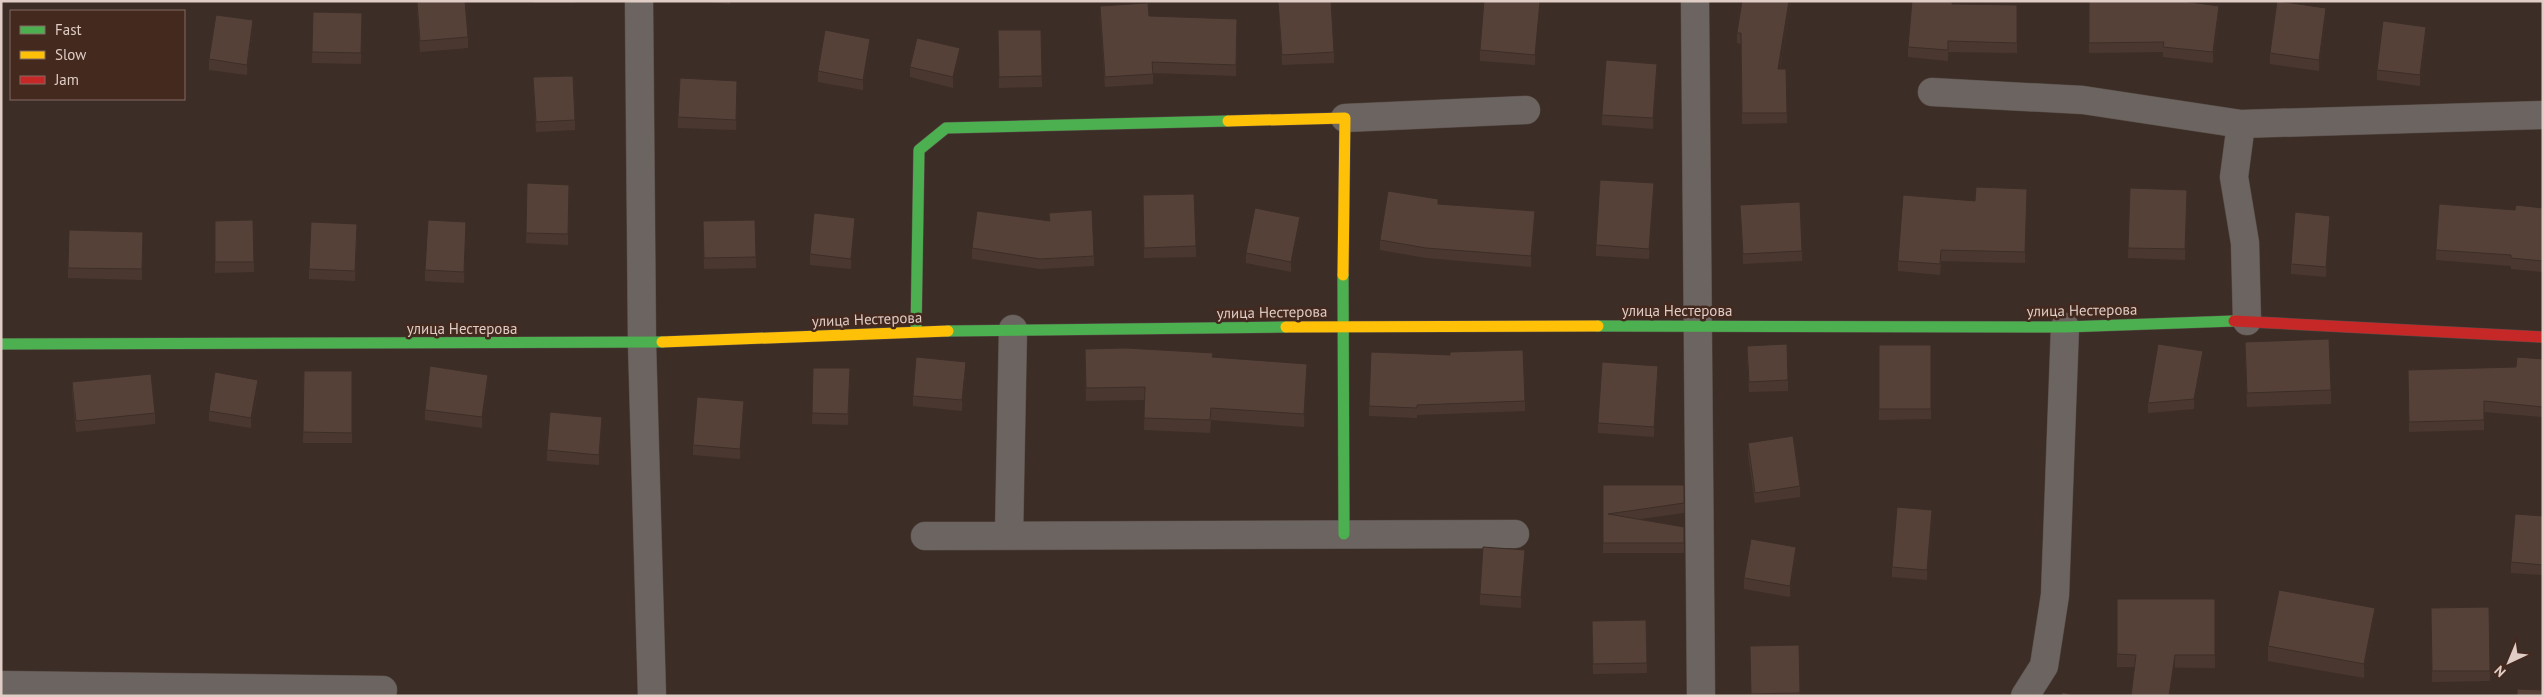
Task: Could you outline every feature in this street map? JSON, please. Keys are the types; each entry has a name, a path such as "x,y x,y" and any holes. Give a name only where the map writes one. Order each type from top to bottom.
{"street":[{"path":"639,1 642,343 652,696"},
{"path":"1695,1 1700,696"},
{"path":"1932,92 2083,100 2241,124 2543,115"},
{"path":"916,332 919,150 946,128 1345,118 1526,110"},
{"path":"1344,534 1342,326 1345,118"},
{"path":"2241,124 2234,177 2245,242 2247,321"},
{"name":"улица Нестерова","path":"1,344 642,343 1013,329 1698,325 2065,327 2247,321 2543,337"},
{"path":"2025,696 2044,666 2055,595 2065,327"},
{"path":"1009,536 1013,329"},
{"path":"925,536 1515,534"},
{"path":"1,685 301,692 383,690"}],"building":[{"path":"465,1 468,37 420,41 417,2"},
{"path":"1278,1 1331,1 1334,52 1282,55"},
{"path":"1484,1 1540,1 1535,55 1480,50"},
{"path":"1742,1 1789,1 1778,69 1786,69 1787,113 1742,113 1741,33 1737,33"},
{"path":"1912,1 1952,1 1952,4 2017,5 2017,43 1948,41 1948,50 1908,47"},
{"path":"2089,1 2182,1 2219,6 2213,52 2163,47 2164,42 2089,43"},
{"path":"2277,1 2326,8 2319,60 2270,53"},
{"path":"1148,3 1149,16 1237,19 1236,65 1152,62 1153,74 1105,77 1100,6"},
{"path":"313,12 362,13 361,53 312,52"},
{"path":"216,15 253,20 247,65 209,59"},
{"path":"2383,21 2426,27 2420,75 2377,70"},
{"path":"825,30 870,39 863,80 818,71"},
{"path":"998,30 1041,30 1042,76 999,77"},
{"path":"917,38 960,48 953,77 910,67"},
{"path":"1606,60 1657,64 1653,118 1602,115"},
{"path":"573,76 575,120 536,122 533,77"},
{"path":"680,78 737,81 736,120 678,117"},
{"path":"1600,180 1654,183 1649,249 1596,245"},
{"path":"527,183 569,185 568,234 526,233"},
{"path":"1976,187 2027,189 2025,252 1941,250 1940,264 1898,261 1903,195 1975,201"},
{"path":"2130,188 2187,190 2185,249 2128,248"},
{"path":"1388,191 1438,199 1438,204 1535,211 1531,256 1426,248 1380,240"},
{"path":"1194,194 1196,246 1144,248 1143,195"},
{"path":"1800,202 1802,251 1743,254 1740,205"},
{"path":"2439,204 2515,210 2516,205 2543,208 2543,261 2511,258 2511,255 2436,250"},
{"path":"1255,208 1300,217 1291,262 1246,253"},
{"path":"1092,210 1094,256 1040,259 972,248 977,211 1050,221 1049,213"},
{"path":"2295,212 2330,216 2326,267 2291,264"},
{"path":"814,213 855,218 851,259 810,254"},
{"path":"253,220 254,262 215,262 215,221"},
{"path":"428,220 466,222 464,272 425,270"},
{"path":"755,220 756,257 704,258 703,221"},
{"path":"311,222 357,224 355,271 309,269"},
{"path":"69,230 143,232 142,269 68,268"},
{"path":"2329,339 2331,390 2247,393 2245,342"},
{"path":"1787,344 1788,380 1749,382 1747,346"},
{"path":"2158,344 2203,351 2194,399 2148,403"},
{"path":"1879,345 1931,345 1931,409 1879,409"},
{"path":"1126,348 1213,353 1212,357 1307,364 1304,414 1211,408 1210,420 1144,418 1145,387 1086,388 1085,349"},
{"path":"1523,350 1525,401 1417,405 1417,408 1369,406 1371,352 1450,355 1450,352"},
{"path":"916,357 966,362 962,400 913,396"},
{"path":"2517,357 2543,359 2543,407 2484,401 2484,420 2409,422 2408,370 2516,367"},
{"path":"1602,362 1658,366 1654,427 1598,423"},
{"path":"430,366 488,375 482,417 425,410"},
{"path":"813,368 850,368 848,414 812,413"},
{"path":"304,371 352,371 352,433 303,432"},
{"path":"215,372 258,380 251,418 209,411"},
{"path":"151,374 155,413 76,421 72,382"},
{"path":"697,397 744,401 740,449 693,445"},
{"path":"550,412 602,417 599,455 547,450"},
{"path":"1793,436 1800,486 1755,493 1748,443"},
{"path":"1603,485 1684,485 1684,503 1608,514 1684,527 1684,543 1603,543"},
{"path":"1897,507 1932,510 1927,570 1892,567"},
{"path":"2515,514 2543,516 2543,565 2511,562"},
{"path":"1751,539 1796,547 1790,586 1744,578"},
{"path":"1483,547 1525,550 1521,597 1480,594"},
{"path":"2279,590 2375,608 2364,664 2268,646"},
{"path":"2117,599 2215,599 2215,655 2175,655 2169,696 2131,696 2136,655 2117,654"},
{"path":"2489,607 2490,671 2432,671 2431,608"},
{"path":"1646,620 1647,663 1593,664 1592,621"},
{"path":"1799,645 1800,693 1751,694 1750,646"},
{"path":"2517,689 2543,690 2543,696 2517,696"},
{"path":"2062,692 2076,696 2062,696"}],"traffic: fast":[{"path":"916,332 919,150 946,128 1228,121"},
{"path":"1343,275 1344,534"},
{"path":"1598,326 2065,327 2234,321"},
{"path":"948,331 1286,327"},
{"path":"1,344 662,342"}],"traffic: slow":[{"path":"1228,121 1345,118 1343,275"},
{"path":"1286,327 1598,326"},
{"path":"662,342 948,331"}],"traffic: jam":[{"path":"2234,321 2543,337"}]}
